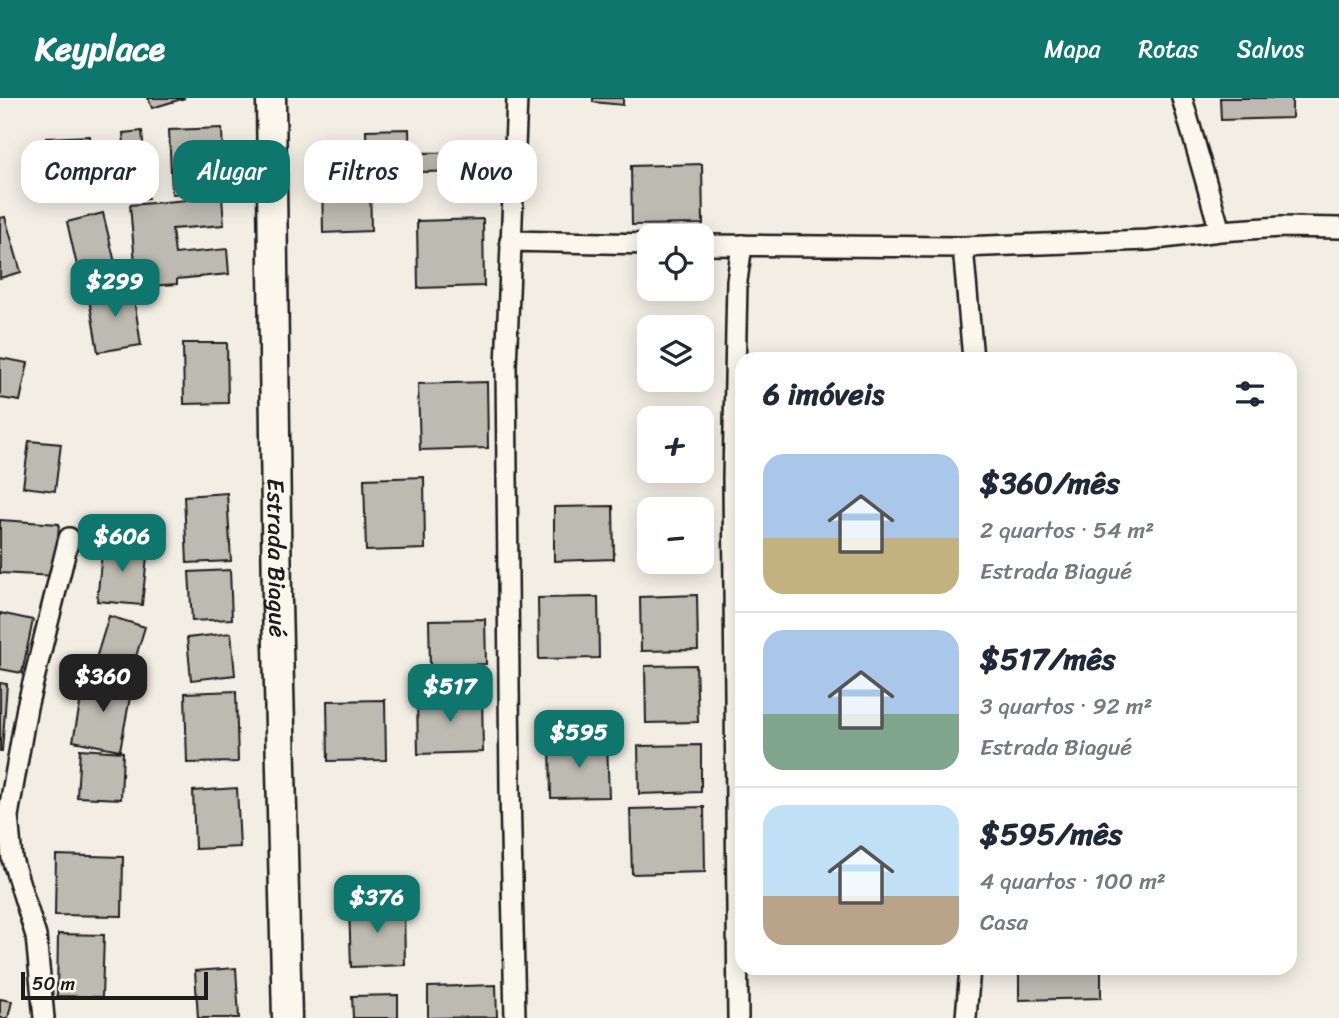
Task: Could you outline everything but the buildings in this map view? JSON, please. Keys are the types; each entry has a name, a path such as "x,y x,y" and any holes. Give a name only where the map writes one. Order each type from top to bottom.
{"main road":[{"name":"Estrada Biagué","path":"271,98 277,603 287,1018"}],"street":[{"path":"515,1018 510,828 506,368 517,98"},
{"path":"1182,98 1220,230"},
{"path":"714,245 963,247 1148,240 1220,230 1339,228"},
{"path":"510,240 637,243"},
{"path":"735,352 737,281 742,246"},
{"path":"963,247 972,352"},
{"path":"735,372 735,686"},
{"path":"44,1018 36,936 12,859 8,816 27,707 69,538"},
{"path":"738,975 738,1018"},
{"path":"966,1018 969,975"}]}
